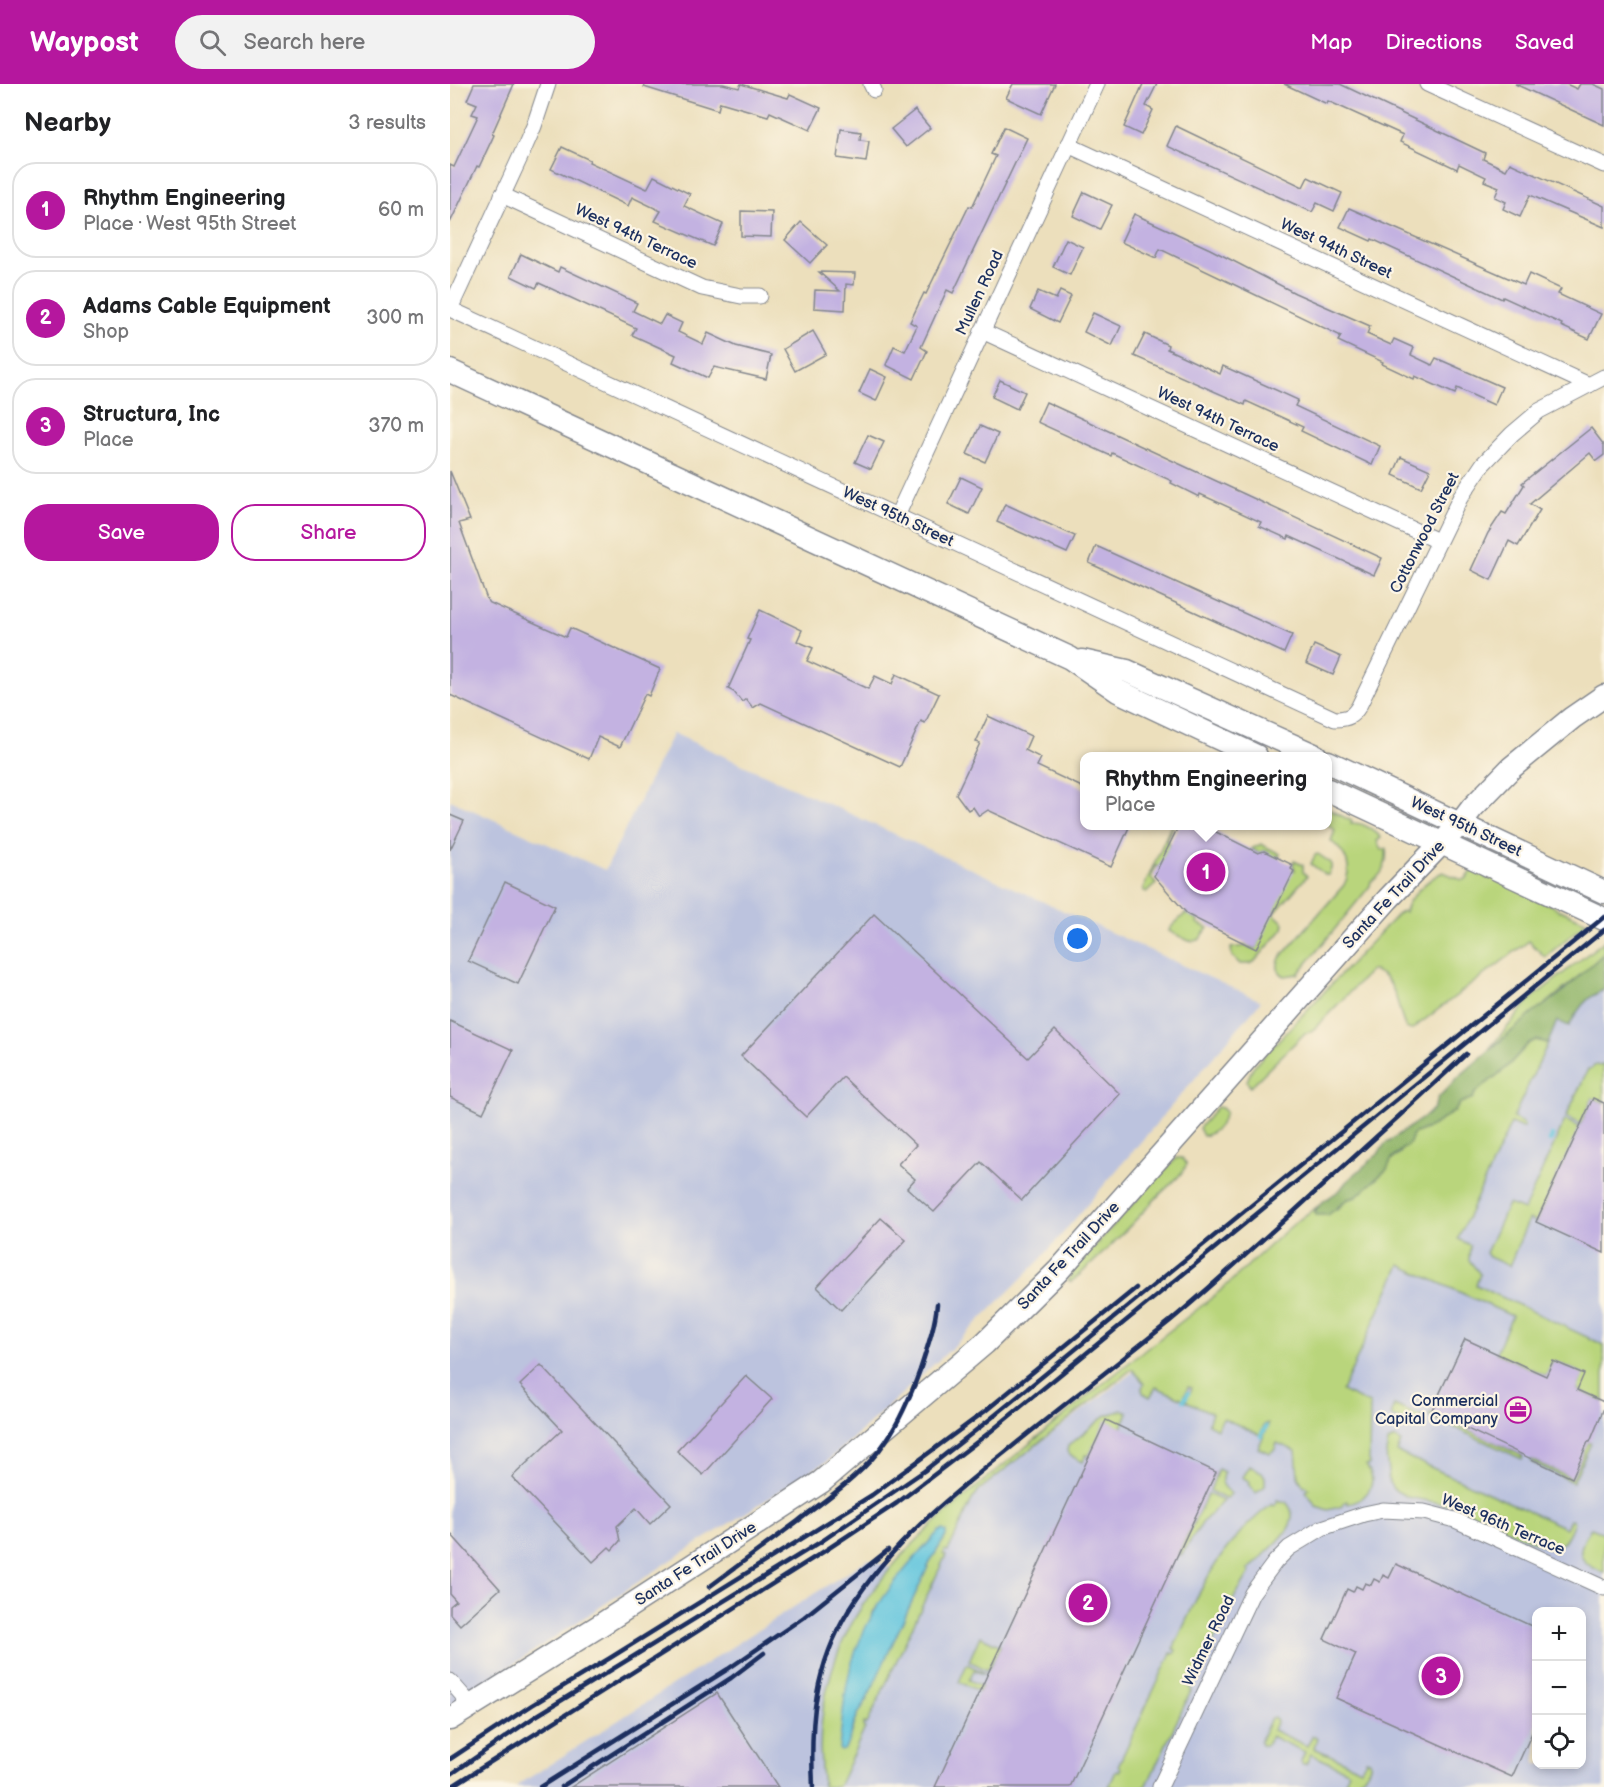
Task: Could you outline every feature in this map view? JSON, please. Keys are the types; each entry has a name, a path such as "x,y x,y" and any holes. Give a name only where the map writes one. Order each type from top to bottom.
{"main road":[{"path":"450,371 1070,658 1118,691 1248,752"},
{"path":"1070,658 1127,671 1307,752"},
{"name":"Santa Fe Trail Drive","path":"450,1719 599,1626 821,1482 985,1343 1058,1271 1472,808 1511,768 1572,718 1604,696"},
{"name":"West 95th Street","path":"1332,764 1604,892"},
{"name":"West 95th Street","path":"1332,791 1604,919"}],"street":[{"path":"450,309 534,126 548,84"},
{"name":"Mullen Road","path":"897,516 1097,84"},
{"path":"1427,84 1604,165"},
{"name":"West 94th Street","path":"1068,145 1589,385"},
{"name":"West 94th Terrace","path":"502,195 702,288 741,296 760,296"},
{"name":"West 95th Street","path":"450,309 1321,714 1335,719 1347,719"},
{"name":"West 94th Terrace","path":"982,331 1438,541"},
{"name":"Cottonwood Street","path":"1347,719 1359,706 1460,498 1483,464 1512,434 1539,411 1604,378"},
{"name":"West 96th Terrace","path":"1316,1531 1344,1520 1383,1510 1424,1512 1455,1520 1604,1588"},
{"name":"Widmer Road","path":"1160,1787 1252,1593 1275,1562 1289,1548 1316,1531"},
{"path":"450,1681 471,1705"}],"shaded area":[{"path":"673,733 1261,1001 1040,1260 953,1347 829,1460 670,1561 450,1706 450,800 605,870"},
{"path":"1604,970 1604,1787 515,1787 868,1559 894,1569 1007,1468 1205,1317"}],"green space":[{"path":"1332,811 1352,821 1351,824 1363,825 1371,829 1381,838 1377,841 1381,850 1386,849 1385,864 1381,873 1371,881 1370,886 1298,974 1285,976 1278,968 1280,958 1344,885 1347,878 1348,866 1344,855 1331,841 1335,830 1332,828"},
{"path":"1169,830 1171,830 1166,840 1170,845 1159,867 1155,866 1151,878 1156,884 1147,892 1143,889"},
{"path":"1261,844 1280,854 1277,860 1266,851 1262,851 1261,854 1251,849"},
{"path":"1318,854 1331,863 1328,875 1311,864 1315,855"},
{"path":"1294,861 1303,865 1303,872 1307,876 1274,914 1284,923 1283,929 1254,962 1240,964 1232,956 1231,948 1245,946 1256,949 1291,870 1295,870"},
{"path":"1474,869 1487,876 1488,879 1490,877 1557,908 1559,911 1587,922 1545,957 1529,941 1411,1030 1406,1028 1387,979 1371,970 1311,1032 1305,1033 1250,1087 1247,1081 1253,1067 1397,915 1405,912 1419,889 1443,872 1462,880 1466,879"},
{"path":"1186,913 1198,920 1197,923 1208,928 1199,940 1189,941 1169,931"},
{"path":"1604,941 1604,953 1489,1049 1531,999"},
{"path":"1604,953 1604,990 1587,1000 1569,1026 1557,1021 1548,1043 1536,1040 1529,1043 1506,1068 1475,1093 1473,1098 1460,1103 1455,1111 1430,1127 1413,1134 1410,1143 1393,1157 1387,1169 1356,1197 1348,1199 1328,1215 1316,1215 1315,1211 1321,1203 1340,1190 1378,1154 1385,1144 1427,1115 1434,1108 1438,1098 1456,1079 1533,1013 1560,994"},
{"path":"1536,1040 1548,1043 1513,1118 1523,1123 1524,1126 1522,1128 1511,1123 1458,1239 1470,1245 1469,1260 1480,1274 1476,1285 1604,1345 1604,1402 1577,1390 1583,1374 1553,1361 1546,1376 1496,1353 1512,1316 1400,1265 1342,1391 1370,1404 1369,1465 1366,1465 1372,1478 1370,1489 1353,1503 1348,1504 1347,1501 1343,1503 1343,1506 1328,1510 1316,1506 1306,1491 1309,1489 1304,1487 1298,1477 1296,1451 1277,1443 1275,1449 1270,1453 1258,1448 1268,1423 1264,1425 1260,1435 1223,1418 1217,1429 1208,1424 1212,1413 1186,1401 1192,1388 1188,1387 1183,1399 1156,1387 1150,1397 1143,1393 1144,1383 1132,1369 979,1490 948,1551 945,1550 943,1554 946,1555 867,1724 864,1723 865,1728 838,1787 823,1787 820,1741 822,1717 839,1649 861,1608 895,1563 935,1523 978,1486 1214,1296 1303,1217 1317,1207 1315,1211 1337,1210 1348,1199 1356,1197 1387,1169 1390,1161 1400,1153 1413,1134 1430,1127 1454,1111 1460,1103 1473,1098 1475,1093 1506,1068 1529,1043","holes":["946,1536 931,1560 857,1716 852,1733 873,1612 917,1555"]},
{"path":"1603,1064 1604,1103 1593,1098 1581,1124 1566,1117 1588,1069"},
{"path":"1217,1107 1226,1112 1223,1120 1215,1130 1203,1136 1199,1128"},
{"path":"1565,1120 1580,1127 1536,1222 1529,1219 1509,1266 1489,1257 1486,1253 1508,1204 1524,1210"},
{"path":"1177,1158 1182,1158 1187,1164 1178,1177 1094,1261 1071,1282 1067,1280 1080,1262"},
{"path":"1394,1405 1424,1418 1419,1429 1391,1416"},
{"path":"1122,1410 1128,1413 1121,1428 1106,1421 1089,1456 1086,1455 1083,1462 1069,1455 1068,1446 1105,1416"},
{"path":"1431,1412 1523,1456 1522,1459 1429,1416"},
{"path":"1394,1438 1401,1442 1397,1452 1566,1528 1570,1520 1573,1520 1568,1536 1558,1546 1548,1548 1455,1507 1453,1503 1449,1505 1407,1497 1393,1489 1389,1482 1386,1453 1388,1442"},
{"path":"1588,1442 1591,1443 1573,1482 1531,1462 1535,1461 1572,1478"},
{"path":"1249,1466 1262,1472 1265,1477 1265,1486 1256,1493 1248,1484 1250,1482 1242,1477"},
{"path":"1218,1469 1224,1472 1223,1484 1231,1494 1225,1499 1210,1491"},
{"path":"1208,1494 1223,1501 1203,1522 1181,1555 1178,1554"},
{"path":"1277,1500 1286,1502 1291,1509 1291,1523 1276,1543 1255,1565 1248,1569 1249,1574 1235,1596 1196,1679 1193,1684 1190,1684 1191,1691 1146,1787 1109,1787 1116,1771 1119,1772 1121,1768 1118,1766 1171,1653 1174,1654 1176,1650 1173,1649 1212,1569 1237,1536 1272,1504 1274,1506"},
{"path":"1591,1528 1604,1533 1604,1573 1589,1565 1581,1556 1582,1544"},
{"path":"980,1636 1001,1646 987,1670 969,1661"},
{"path":"967,1664 985,1673 974,1670 969,1680 982,1686 979,1691 959,1682"},
{"path":"1274,1717 1277,1720 1273,1730 1307,1746 1312,1736 1315,1736 1317,1738 1314,1748 1361,1769 1366,1760 1370,1760 1367,1773 1360,1779 1347,1784 1345,1782 1349,1772 1311,1754 1306,1764 1302,1764 1305,1752 1271,1736 1266,1746 1261,1745 1260,1742 1271,1718"}],"water":[{"path":"943,1530 946,1536 931,1560 857,1716 847,1745 841,1751 839,1749 843,1708 848,1680 855,1653 867,1625 895,1582 939,1531"}],"building":[{"path":"474,84 514,84 492,134 494,135 450,223 450,165 454,167 478,116 472,114 477,104 467,100"},
{"path":"645,84 723,84 739,88 741,84 788,98 790,94 821,108 810,130 770,112 768,116 720,102 718,110 644,87"},
{"path":"1013,84 1055,84 1041,114 1006,98"},
{"path":"1143,84 1157,84 1146,106 1153,110 1141,135 1124,127"},
{"path":"1284,84 1340,84 1485,153 1483,159 1506,170 1510,163 1604,206 1604,227 1530,195 1520,217 1503,209 1506,202 1495,197 1499,187 1484,181 1486,177 1459,164 1457,169 1400,142 1403,135"},
{"path":"1515,84 1566,84 1577,89 1580,84 1593,84 1604,89 1604,125"},
{"path":"915,110 930,128 906,147 891,129"},
{"path":"1176,126 1303,187 1308,177 1342,193 1334,211 1317,203 1312,212 1167,146"},
{"path":"1004,127 1027,138 953,293 947,290 921,347 927,351 914,379 886,365 894,346 905,351 917,326 910,322 969,206 972,207 996,156 991,154"},
{"path":"841,129 861,132 860,140 869,141 866,162 837,158"},
{"path":"562,147 647,189 654,176 690,194 684,206 723,224 713,246 655,221 661,211 632,197 628,206 551,169"},
{"path":"1084,192 1112,205 1100,229 1073,216"},
{"path":"1349,208 1524,285 1529,274 1561,289 1558,294 1601,314 1589,339 1503,297 1502,299 1372,239 1371,241 1340,227"},
{"path":"741,211 772,212 771,237 741,236"},
{"path":"1134,214 1210,249 1295,293 1370,326 1367,334 1391,345 1394,339 1414,348 1411,355 1432,365 1436,358 1502,387 1494,405 1457,388 1455,394 1415,376 1414,379 1338,341 1341,336 1160,249 1156,258 1121,242"},
{"path":"801,222 827,245 810,263 785,240"},
{"path":"1066,239 1083,247 1070,275 1053,267"},
{"path":"521,254 558,272 560,267 637,303 633,311 660,324 665,315 682,323 678,332 703,344 708,333 736,346 771,355 766,379 714,367 708,378 673,362 676,355 632,335 636,328 539,283 536,288 511,276"},
{"path":"819,272 855,273 854,285 846,284 845,310 814,308 815,290 840,291"},
{"path":"1038,291 1056,299 1060,291 1071,296 1058,323 1030,309"},
{"path":"1093,313 1121,326 1112,346 1084,332"},
{"path":"813,331 826,354 795,371 783,349"},
{"path":"1145,334 1168,345 1167,349 1220,374 1223,366 1298,400 1295,406 1380,446 1372,465 1301,431 1303,427 1246,401 1245,405 1134,356"},
{"path":"870,369 887,377 876,401 859,393"},
{"path":"1000,380 1025,392 1017,409 992,397"},
{"path":"1046,402 1382,558 1374,575 1289,536 1288,539 1259,526 1261,522 1200,494 1199,497 1171,483 1172,481 1112,453 1111,456 1037,422"},
{"path":"980,426 998,434 985,462 967,454"},
{"path":"1591,428 1604,445 1604,455 1596,461 1590,453 1530,504 1540,510 1518,546 1509,541 1491,580 1471,570 1488,533 1502,512 1506,514 1524,485 1522,483"},
{"path":"868,435 884,442 871,469 855,462"},
{"path":"1401,457 1430,470 1421,488 1393,475"},
{"path":"450,471 470,520 459,523 488,602 566,637 570,628 660,669 649,696 645,694 620,747 598,737 589,759 450,695"},
{"path":"961,477 982,487 969,514 948,504"},
{"path":"1005,504 1075,536 1067,553 997,522"},
{"path":"1096,546 1292,635 1284,653 1089,563"},
{"path":"760,610 802,630 797,641 813,648 807,661 868,689 875,676 892,684 896,674 939,694 925,723 921,721 900,767 761,703 753,708 746,699 742,702 734,692 728,689 750,640 747,639"},
{"path":"1314,645 1341,657 1333,675 1306,663"},
{"path":"988,716 1031,736 1025,750 1041,758 1037,766 1080,786 1080,830 1128,830 1111,867 988,810 979,816 973,807 968,810 956,794 980,743 976,742"},
{"path":"450,815 464,821 450,850"},
{"path":"1177,830 1214,830 1258,853 1264,851 1293,865 1291,869 1294,871 1256,949 1188,915 1154,876"},
{"path":"505,882 555,906 518,984 468,961"},
{"path":"874,914 1028,1058 1055,1030 1120,1094 1022,1200 981,1162 934,1212 907,1188 915,1179 898,1164 916,1145 843,1077 806,1117 741,1056"},
{"path":"450,1021 513,1050 483,1113 450,1097"},
{"path":"1593,1098 1604,1103 1604,1253 1536,1222"},
{"path":"881,1218 906,1240 841,1310 817,1287"},
{"name":"Commercial Capital Company","path":"1465,1339 1546,1376 1553,1361 1584,1374 1577,1390 1604,1402 1604,1408 1572,1478 1431,1412"},
{"path":"541,1365 671,1504 650,1524 636,1508 617,1526 620,1541 612,1550 609,1547 593,1562 512,1477 562,1430 520,1385"},
{"path":"746,1376 772,1399 703,1475 677,1451"},
{"path":"1106,1420 1216,1472 1070,1787 935,1787"},
{"path":"450,1533 500,1589 460,1625 450,1614 450,1606 456,1601 450,1594"},
{"path":"1396,1564 1532,1626 1532,1733 1512,1777 1336,1698 1356,1654 1324,1639 1347,1589 1353,1592 1356,1586 1362,1589 1365,1583 1371,1585 1374,1579 1380,1582 1383,1575 1389,1578"},
{"path":"717,1693 778,1787 571,1787"}],"waterway":[{"path":"1550,1141 1552,1136"},
{"path":"1184,1400 1188,1393"},
{"path":"1261,1436 1266,1427"}],"railway":[{"path":"450,1775 536,1716 822,1541 924,1471 1604,917"},
{"path":"451,1787 897,1503 990,1432 1604,930"},
{"path":"813,1787 814,1717 821,1674 828,1653 837,1631 865,1586 903,1541 969,1482 1170,1321 1245,1256 1466,1054"},
{"path":"450,1759 532,1705 872,1495 984,1412 1136,1288"},
{"path":"709,1587 834,1494 877,1453 896,1424 913,1389 930,1337 937,1304"},
{"path":"540,1787 728,1669 804,1617 888,1550"},
{"path":"561,1787 731,1678 764,1653"}],"place":[{"name":"Rhythm Engineering","path":"1206,872"},
{"name":"Commercial Capital Company","path":"1518,1410"},
{"name":"Adams Cable Equipment","path":"1088,1603"},
{"name":"Structura, Inc","path":"1441,1676"}]}
